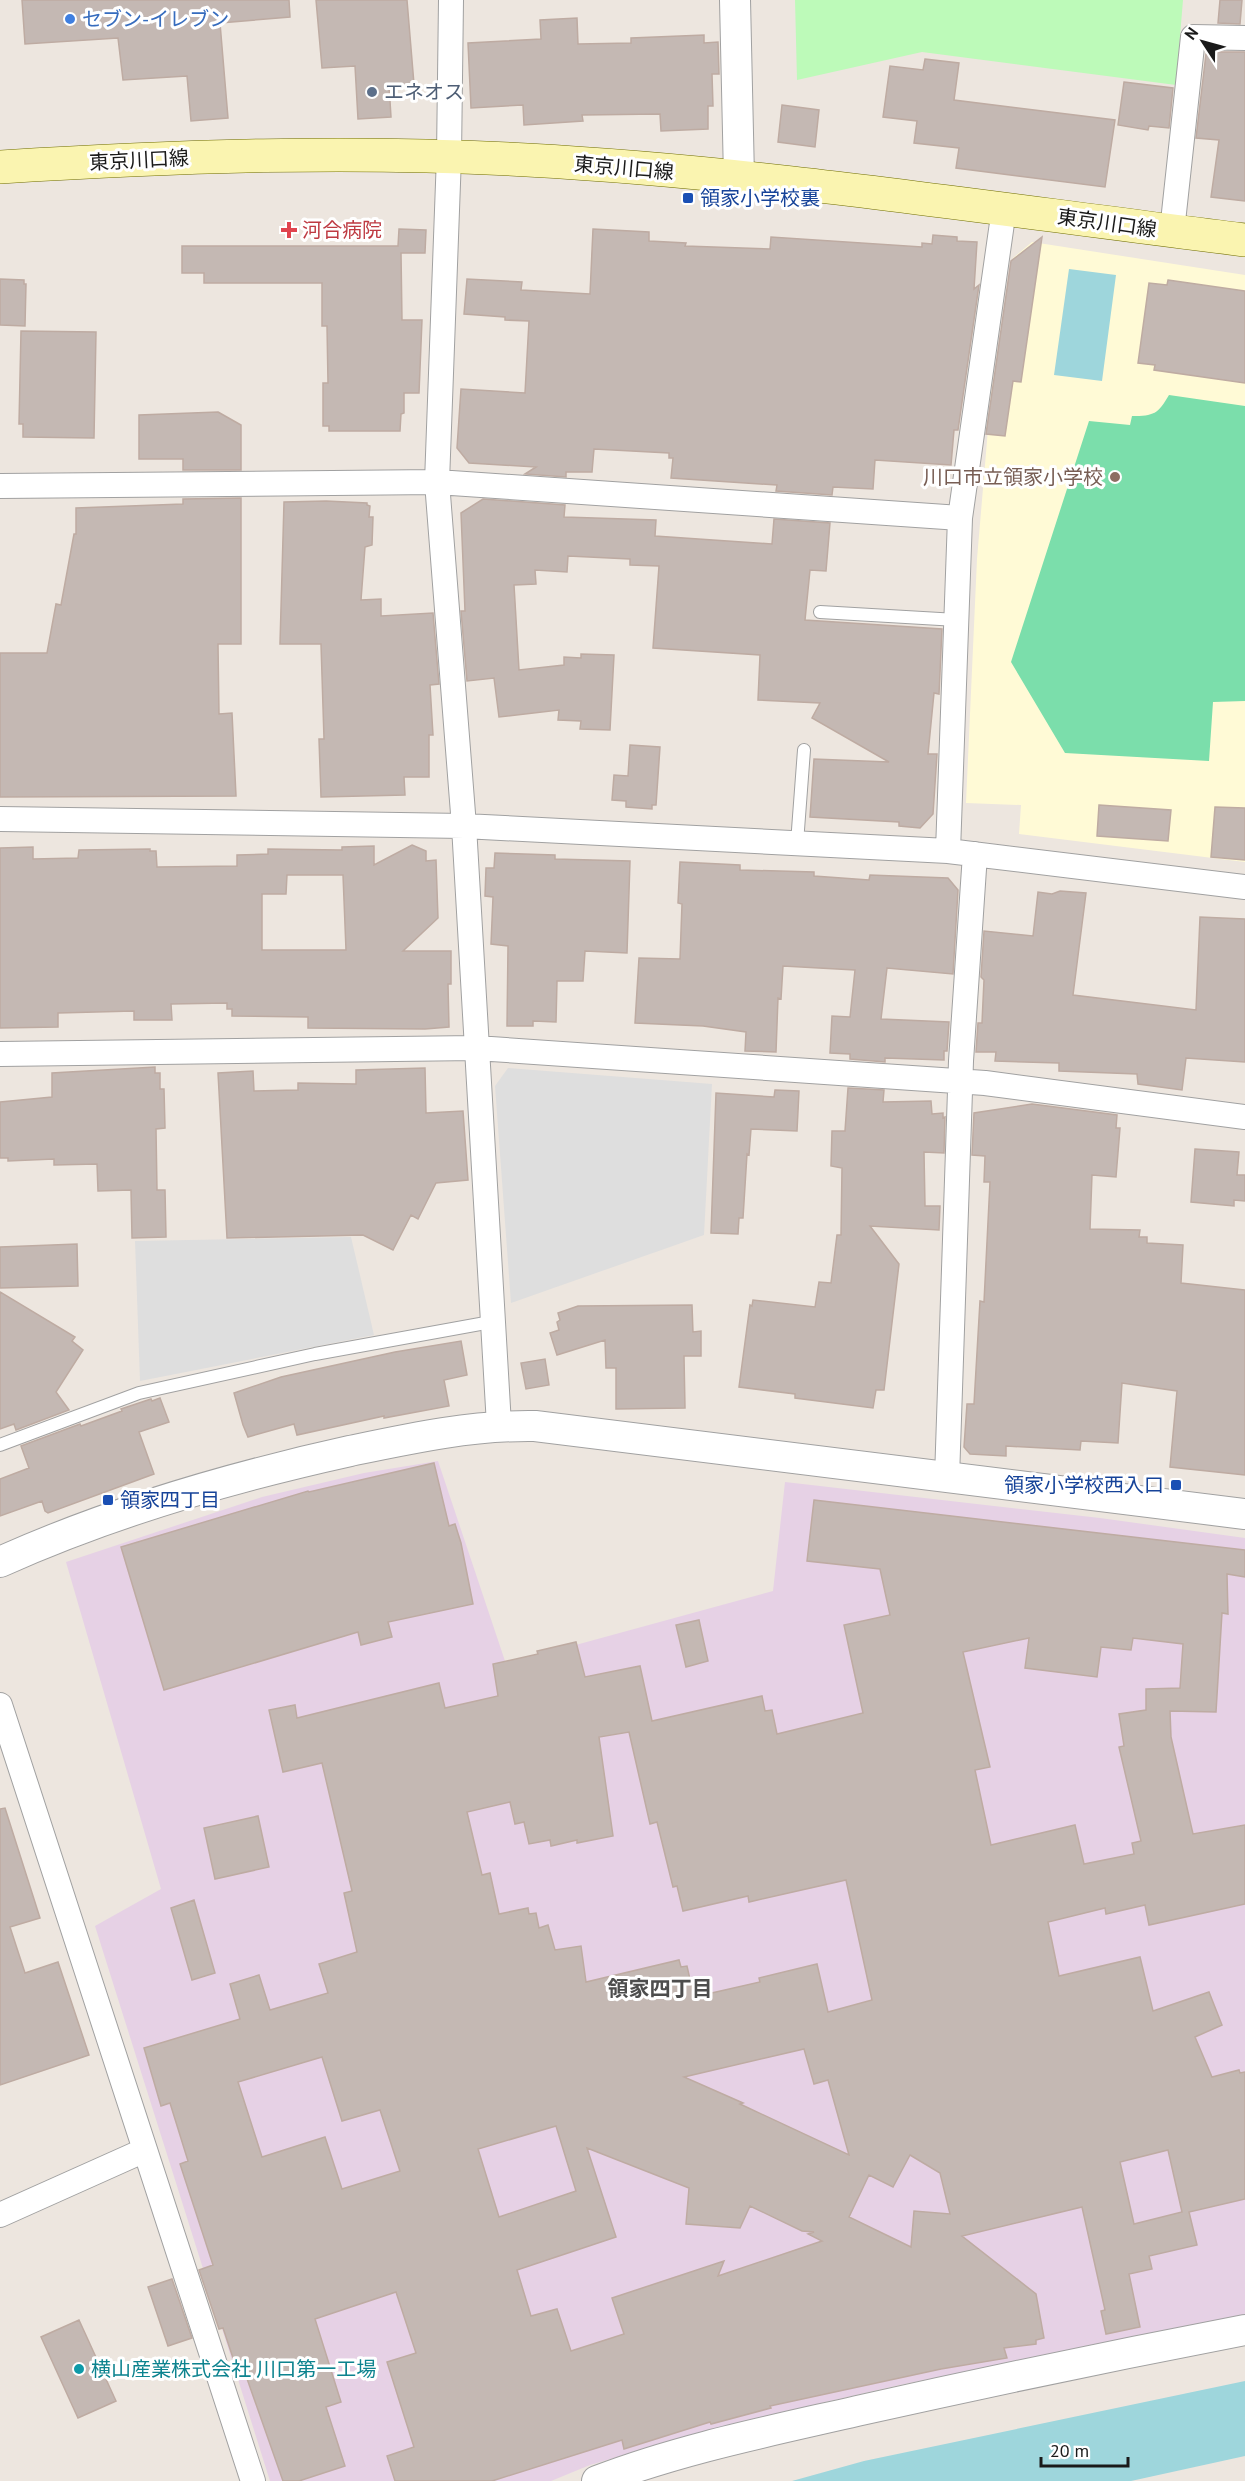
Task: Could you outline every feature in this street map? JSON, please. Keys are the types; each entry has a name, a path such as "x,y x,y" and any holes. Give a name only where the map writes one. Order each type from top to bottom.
{"main road":[{"name":"東京川口線","path":"0,167 166,158 288,155 449,156 541,161 739,177 1245,240"}],"street":[{"path":"451,0 449,156 438,482 464,826 499,1425"},
{"path":"735,0 739,177"},
{"path":"1172,231 1193,37 1245,38"},
{"path":"948,851 960,518 1004,209"},
{"path":"0,486 438,482 960,518"},
{"path":"0,819 464,826 948,851 1245,887"},
{"path":"947,1478 961,1082 975,854"},
{"path":"0,1054 476,1048 985,1083 1245,1117"},
{"path":"0,1562 120,1516 203,1488 281,1466 441,1432 499,1425 535,1426 1245,1514"},
{"path":"0,1705 253,2481"},
{"path":"0,2216 145,2150"},
{"path":"597,2481 634,2467 781,2428 1073,2363 1245,2330"}],"lane":[{"path":"820,612 957,620"},
{"path":"797,843 804,750"},
{"path":"0,1445 139,1393 315,1354 492,1322"}],"shaded area":[{"name":"川口市立領家小学校","path":"1032,242 1245,275 1245,862 1019,834 1021,805 966,803 977,559 991,394 1013,258"},
{"path":"508,1068 712,1084 704,1235 511,1303 495,1086"},
{"path":"351,1237 374,1335 140,1381 135,1241"},
{"path":"438,1461 506,1664 773,1591 785,1482 1100,1518 1245,1538 1245,2318 1158,2332 895,2386 731,2424 590,2465 551,2481 270,2481 95,1926 161,1889 66,1562 262,1497 364,1473"}],"green space":[{"path":"795,0 1183,0 1176,85 922,52 797,80"},
{"path":"1169,395 1245,406 1245,701 1213,702 1209,761 1065,753 1011,662 1089,421 1130,425 1132,416 1155,413"}],"water":[{"path":"1069,269 1116,275 1102,381 1054,375"},
{"path":"1245,2381 1245,2456 1131,2481 792,2481 864,2461"}],"building":[{"path":"22,0 289,0 290,17 220,23 228,118 191,121 187,76 123,80 118,38 25,44"},
{"path":"316,0 407,0 414,84 389,85 391,117 358,119 355,66 322,68"},
{"path":"1220,0 1242,0 1240,24 1218,23"},
{"path":"577,18 578,44 631,43 631,38 704,35 704,43 718,42 719,74 712,74 713,106 708,106 708,129 661,131 660,114 582,115 583,121 524,125 523,105 471,108 468,43 541,39 540,20"},
{"path":"1208,52 1245,52 1245,201 1211,197 1219,140 1196,138"},
{"path":"925,59 959,63 954,100 1115,120 1105,187 956,168 959,148 914,143 917,121 883,117 890,66 923,70"},
{"path":"1124,82 1173,88 1169,128 1149,126 1148,130 1118,125"},
{"path":"782,105 819,110 815,147 778,142"},
{"path":"399,229 426,230 425,253 401,253 402,320 422,320 419,393 404,393 404,413 401,414 400,431 329,431 329,426 323,426 323,383 328,383 327,326 322,326 322,283 204,283 204,273 182,273 182,246 398,246"},
{"path":"593,229 649,232 649,241 686,243 685,246 770,249 771,237 922,247 922,243 932,244 933,235 957,237 957,241 977,242 974,289 979,285 958,430 954,430 951,465 875,460 873,489 833,487 832,495 776,491 777,485 671,478 673,458 669,458 669,453 594,449 592,472 566,472 566,477 525,474 536,467 469,463 457,448 461,389 525,393 529,321 464,314 467,279 522,282 521,290 590,294"},
{"path":"1042,237 1021,382 1013,381 1005,436 986,434 1011,261"},
{"path":"0,279 24,280 26,284 25,326 0,325"},
{"path":"1168,280 1245,291 1245,383 1154,370 1155,365 1138,363 1149,283 1167,285"},
{"path":"21,331 96,332 94,438 23,437 23,424 19,424"},
{"path":"218,412 241,425 241,470 183,470 183,459 139,459 139,415"},
{"path":"241,498 241,644 218,644 219,714 232,713 236,796 0,797 0,653 47,653 56,604 61,605 74,534 76,534 76,508 183,504 183,499"},
{"path":"483,499 565,505 564,517 656,520 655,536 772,544 774,519 830,523 826,571 810,570 805,620 942,629 939,694 934,693 928,754 937,754 933,814 920,828 899,826 899,822 810,817 814,759 889,762 812,718 820,703 758,700 760,655 653,648 659,566 630,565 630,559 568,556 567,572 535,570 536,584 514,585 519,670 564,665 564,657 581,658 581,654 614,655 610,730 580,729 581,721 558,720 559,710 499,717 494,678 467,681 461,611 465,611 461,513"},
{"path":"284,502 367,503 370,506 369,517 373,517 372,545 365,547 361,600 381,599 381,616 433,613 439,684 430,685 433,735 429,735 429,777 404,777 405,795 321,797 319,739 324,739 321,644 280,644"},
{"path":"630,745 660,747 656,805 652,805 652,809 626,807 626,801 612,800 614,775 628,776"},
{"path":"1099,805 1171,810 1168,841 1097,836"},
{"path":"1215,807 1245,808 1245,860 1211,857"},
{"path":"412,845 426,851 426,861 436,860 438,918 403,951 451,951 451,984 448,984 449,1027 425,1029 308,1028 308,1017 232,1016 232,1009 227,1009 227,1003 171,1004 172,1020 134,1020 134,1011 58,1013 58,1027 0,1028 0,848 33,847 33,859 78,858 79,850 150,849 150,851 156,851 157,867 237,866 237,855 268,854 268,849 342,850 342,847 374,846 374,865","holes":["287,875 343,875 346,950 262,950 262,894 286,894"]},
{"path":"495,853 555,855 555,859 630,861 627,953 585,951 583,981 557,981 556,1022 533,1021 533,1026 507,1026 508,946 491,944 493,897 485,896 486,868 494,868"},
{"path":"680,862 740,865 740,870 814,872 814,876 869,880 870,875 948,878 958,890 953,974 887,968 881,1019 949,1022 947,1051 944,1051 944,1060 885,1058 885,1062 850,1059 850,1054 830,1053 832,1016 850,1017 855,970 783,966 781,999 778,998 776,1052 745,1051 746,1032 703,1026 635,1023 639,958 680,959 682,904 678,903"},
{"path":"1060,891 1086,893 1073,995 1196,1010 1200,917 1245,919 1245,1062 1186,1058 1182,1090 1138,1084 1137,1074 1059,1071 1059,1063 995,1061 996,1052 976,1052 978,1023 982,1023 984,980 981,977 984,931 1033,936 1038,892 1052,894"},
{"path":"155,1067 155,1073 160,1073 160,1089 164,1089 165,1128 156,1129 157,1190 165,1190 166,1237 132,1238 131,1190 98,1191 97,1164 54,1165 54,1159 8,1161 8,1158 0,1158 0,1102 52,1097 52,1073"},
{"path":"425,1068 426,1113 463,1111 468,1180 436,1183 418,1219 411,1215 393,1250 363,1235 227,1238 218,1073 253,1071 254,1091 298,1090 298,1083 356,1084 356,1070"},
{"path":"848,1088 884,1090 883,1102 931,1101 932,1114 943,1113 943,1118 945,1117 944,1153 924,1152 925,1206 940,1206 939,1230 870,1226 899,1264 884,1390 876,1390 873,1408 795,1398 795,1394 739,1387 750,1305 752,1306 753,1300 815,1307 819,1282 831,1283 837,1235 841,1235 842,1168 831,1166 832,1131 845,1131"},
{"path":"775,1090 799,1091 797,1131 751,1129 743,1218 739,1218 738,1234 711,1233 716,1093 774,1097"},
{"path":"1032,1104 1117,1115 1116,1128 1120,1128 1116,1177 1092,1175 1090,1229 1140,1230 1139,1237 1147,1237 1147,1243 1183,1245 1181,1283 1245,1290 1245,1475 1170,1467 1177,1391 1122,1383 1118,1443 1081,1441 1080,1450 1006,1446 1006,1456 970,1454 964,1447 967,1404 974,1404 980,1301 984,1302 990,1182 984,1182 985,1156 972,1155 974,1113"},
{"path":"1195,1149 1239,1152 1237,1175 1245,1175 1245,1201 1234,1200 1234,1206 1191,1202"},
{"path":"77,1244 78,1286 0,1288 0,1247"},
{"path":"0,1292 75,1337 72,1341 83,1350 56,1392 69,1410 16,1430 14,1424 0,1429"},
{"path":"692,1305 693,1332 701,1331 701,1356 684,1356 685,1408 616,1409 616,1368 606,1368 605,1340 557,1355 550,1333 559,1330 558,1313 578,1306"},
{"path":"461,1341 467,1375 444,1380 449,1406 384,1418 384,1416 297,1435 294,1424 248,1437 234,1393 281,1377 395,1352"},
{"path":"545,1359 549,1385 526,1389 521,1363"},
{"path":"160,1398 169,1422 139,1432 154,1474 48,1513 42,1501 0,1516 0,1479 29,1468 21,1446 122,1411 121,1409"},
{"path":"434,1463 449,1526 455,1524 461,1543 473,1604 388,1622 392,1637 361,1645 358,1632 164,1690 121,1547 308,1491"},
{"path":"814,1500 1245,1550 1245,1577 1227,1574 1228,1614 1222,1613 1216,1712 1170,1711 1171,1737 1193,1834 1245,1825 1245,1904 1149,1925 1145,1905 1106,1914 1105,1908 1048,1922 1059,1976 1140,1957 1153,2011 1209,1992 1222,2025 1195,2037 1212,2077 1239,2070 1240,2073 1245,2072 1245,2199 1189,2212 1197,2245 1149,2256 1152,2269 1129,2274 1140,2327 1106,2334 1101,2311 1105,2310 1082,2207 962,2236 1036,2294 1044,2338 1036,2340 1036,2344 1004,2348 1007,2358 941,2369 770,2406 771,2408 711,2424 710,2422 624,2449 622,2440 492,2481 395,2481 387,2456 414,2447 387,2362 416,2353 396,2292 315,2319 341,2402 326,2407 345,2466 299,2481 283,2481 245,2373 239,2376 223,2328 219,2329 199,2270 213,2265 180,2164 188,2161 170,2103 161,2106 144,2048 240,2019 230,1984 259,1975 270,2010 328,1993 319,1964 357,1952 344,1893 352,1891 322,1763 283,1772 269,1710 295,1705 297,1718 439,1683 445,1708 498,1696 493,1664 538,1654 537,1651 576,1642 585,1677 640,1666 652,1721 762,1696 765,1711 772,1710 777,1734 863,1713 844,1625 890,1615 880,1569 807,1561","holes":["1029,1638 1025,1668 1097,1677 1101,1647 1131,1650 1133,1638 1183,1644 1180,1688 1146,1689 1146,1710 1119,1714 1124,1746 1119,1747 1141,1841 1132,1843 1134,1854 1084,1864 1075,1825 991,1845 975,1770 990,1767 963,1652","629,1732 650,1824 657,1822 673,1887 677,1886 683,1911 748,1896 749,1902 846,1880 872,2000 828,2012 817,1964 759,1978 760,1982 694,1997 687,1966 681,1967 679,1960 586,1982 581,1946 555,1950 548,1925 539,1928 536,1913 529,1914 528,1908 499,1914 490,1873 482,1875 467,1812 510,1802 515,1824 524,1822 529,1844 550,1840 551,1846 613,1836 599,1737","804,2049 814,2084 828,2080 849,2155 740,2104 743,2103 684,2077","322,2057 342,2121 380,2110 400,2171 342,2189 325,2137 262,2157 238,2082","556,2126 576,2191 499,2217 478,2149","587,2148 689,2188 686,2224 740,2228 750,2206 802,2231 814,2232 808,2234 822,2241 718,2276 724,2261 612,2298 624,2334 571,2351 557,2309 531,2316 517,2270 616,2237","1168,2150 1182,2212 1134,2224 1120,2162","910,2155 940,2173 950,2214 914,2211 911,2247 849,2217 869,2175 893,2187"]},
{"path":"699,1620 708,1661 686,1667 676,1625"},
{"path":"5,1808 40,1918 10,1927 25,1973 58,1962 89,2055 0,2085 0,1809"},
{"path":"258,1816 269,1867 215,1879 204,1828"},
{"path":"194,1900 215,1973 192,1980 171,1908"},
{"path":"172,2279 192,2338 168,2346 148,2287"},
{"name":"横山産業株式会社 川口第一工場","path":"79,2320 116,2401 78,2418 41,2337"}],"place":[{"name":"セブン-イレブン","path":"70,19"},
{"name":"エネオス","path":"372,92"},
{"name":"領家小学校裏","path":"688,198"},
{"name":"河合病院","path":"289,230"},
{"name":"川口市立領家小学校","path":"1115,477"},
{"name":"領家小学校西入口","path":"1176,1485"},
{"name":"領家四丁目","path":"108,1500"},
{"name":"横山産業株式会社 川口第一工場","path":"79,2369"}],"district":[{"name":"領家四丁目","path":"660,1988"}]}
